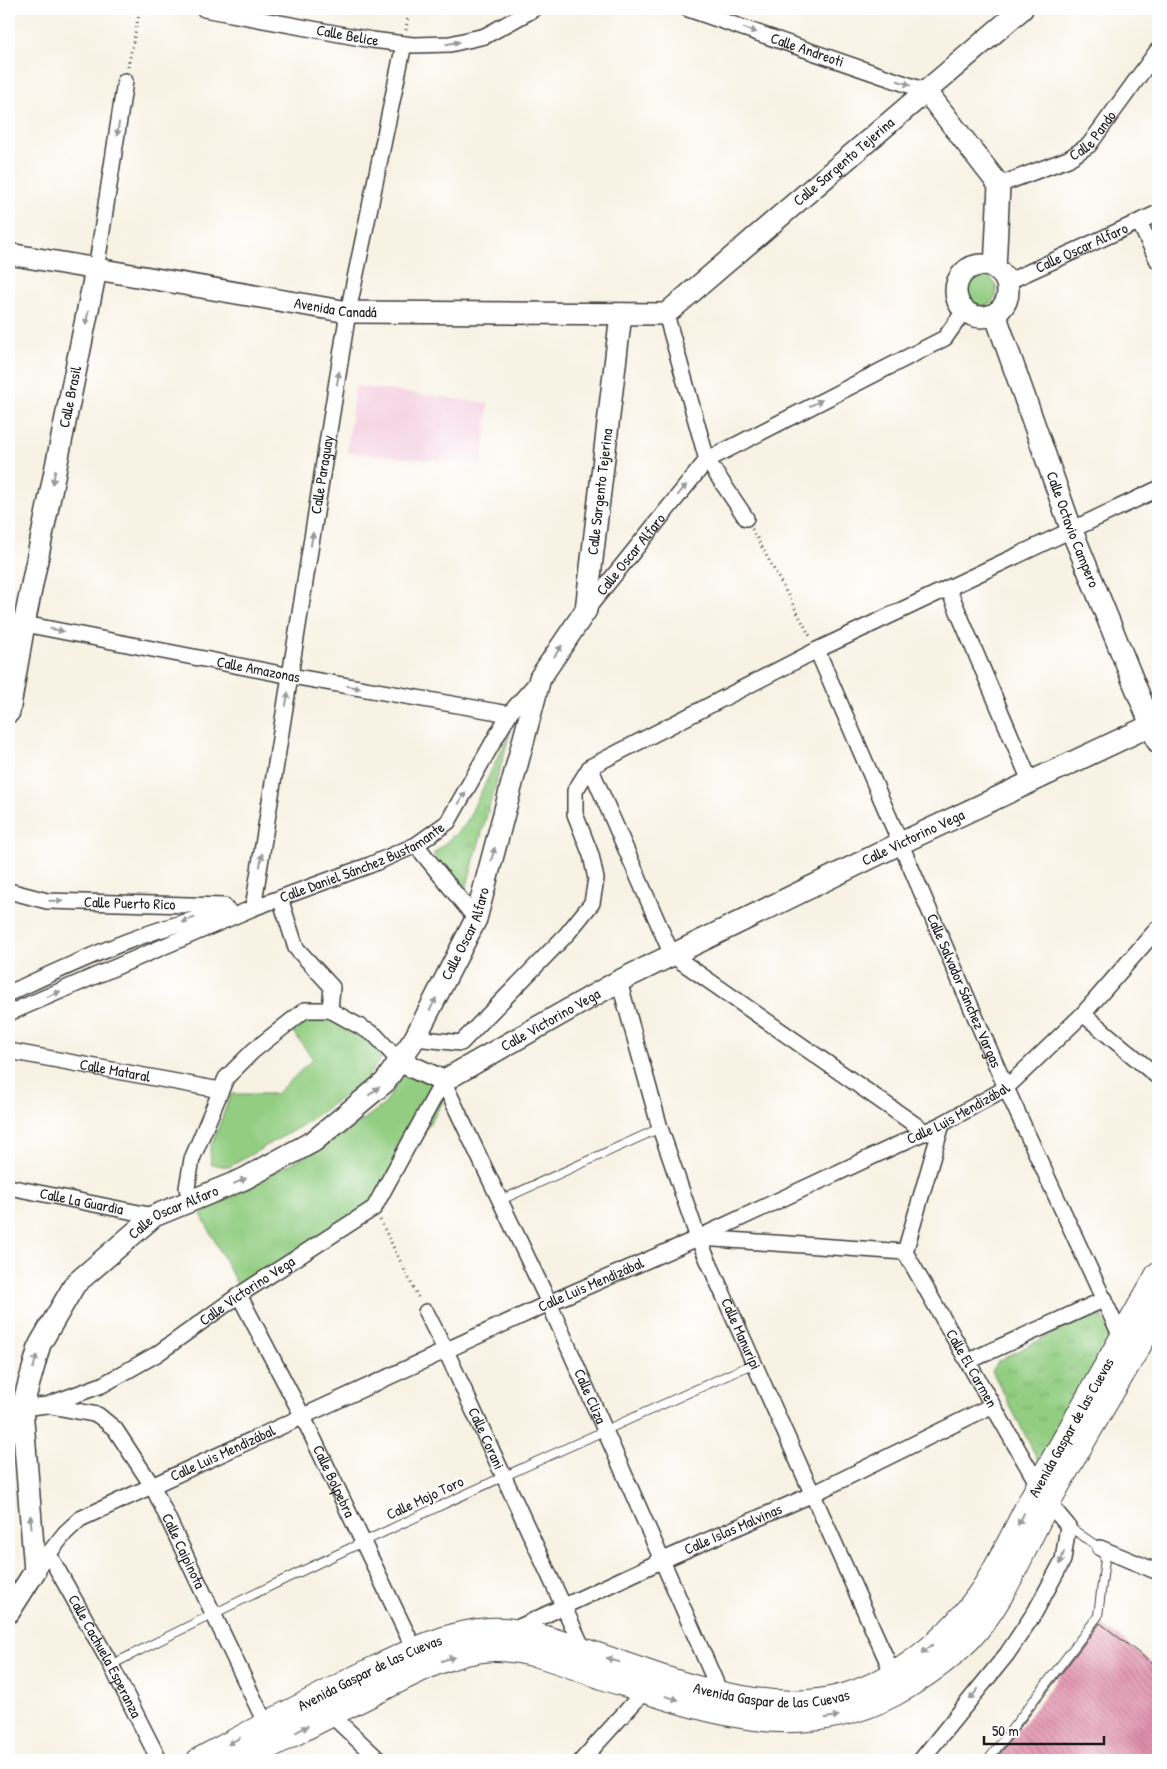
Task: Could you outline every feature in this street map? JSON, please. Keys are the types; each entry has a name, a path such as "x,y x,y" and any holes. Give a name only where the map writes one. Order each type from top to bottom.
{"main road":[{"name":"Avenida Gaspar de las Cuevas","path":"724,1704 814,1702 845,1696 867,1688 892,1674 937,1642 955,1625 974,1602 1044,1494 1130,1344 1158,1274"},
{"name":"Avenida Gaspar de las Cuevas","path":"1130,1344 1158,1313"},
{"name":"Avenida Gaspar de las Cuevas","path":"419,1659 492,1649 522,1652 592,1673 652,1683 781,1722 806,1721 845,1714 884,1700 926,1675 968,1640 992,1610 1004,1591 1044,1494"},
{"name":"Avenida Gaspar de las Cuevas","path":"199,1760 270,1734 471,1632 513,1630 542,1636 584,1650 652,1683"},
{"name":"Avenida Gaspar de las Cuevas","path":"243,1760 270,1734"}],"street":[{"name":"Calle Belice","path":"204,9 372,40 404,44 450,44 485,36 534,9"},
{"name":"Calle Andreoti","path":"688,9 926,91"},
{"name":"Calle Sargento Tejerina","path":"666,314 1022,9"},
{"name":"Calle Paraguay","path":"253,908 348,312 404,44"},
{"name":"Calle Pando","path":"999,185 1068,159 1089,145 1158,50"},
{"name":"Calle Brasil","path":"9,712 17,622 96,270 125,81"},
{"path":"926,91 999,185 1001,275 1006,300 995,314 979,317 964,311 956,296 958,280 963,273 978,265 1001,275"},
{"name":"Calle Oscar Alfaro","path":"1001,275 1158,213"},
{"path":"1139,222 1158,261"},
{"name":"Avenida Canadá","path":"9,254 348,312 666,314"},
{"name":"Calle Oscar Alfaro","path":"35,1571 15,1407 40,1344 75,1284 154,1216 244,1179 314,1141 385,1082 415,1038 476,919 540,678 586,610 707,460 945,338 964,311"},
{"name":"Calle Sargento Tejerina","path":"586,610 621,314"},
{"path":"666,314 707,460 746,518"},
{"name":"Calle Octavio Campero","path":"995,314 1072,530 1156,730"},
{"path":"415,1038 461,1043 567,934 592,903 596,879 591,855 575,814 575,791 590,767 817,650 1158,489"},
{"path":"948,588 1030,781"},
{"name":"Calle Amazonas","path":"17,622 291,676 509,714"},
{"name":"Calle Salvador Sánchez Vargas","path":"817,650 1006,1088 1105,1299 1130,1344"},
{"name":"Calle Daniel Sánchez Bustamante","path":"9,1014 253,908 370,865 416,845 448,822 509,714 540,678"},
{"name":"Calle Victorino Vega","path":"15,1407 47,1405 102,1385 149,1358 239,1295 374,1208 443,1081 619,981 1030,781 1156,730"},
{"path":"590,767 672,955 927,1132"},
{"path":"416,845 476,919"},
{"name":"Calle Puerto Rico","path":"9,891 47,901 253,908"},
{"path":"280,898 296,948 332,987 330,1010"},
{"name":"Calle Daniel Sánchez Bustamante","path":"9,993 89,957 195,918 253,908"},
{"name":"Calle Luis Mendizábal","path":"9,1612 48,1553 65,1533 80,1520 549,1303 698,1238 927,1132 1006,1088 1083,1014 1158,928"},
{"name":"Calle Manuripi","path":"619,981 660,1128 698,1238 892,1674"},
{"path":"191,1201 187,1188 192,1160 226,1078 253,1051 305,1010 330,1010 375,1035 399,1061 443,1081"},
{"path":"1083,1014 1158,1077"},
{"name":"Calle Mataral","path":"9,1051 220,1090"},
{"name":"Calle Cliza","path":"443,1081 549,1303 663,1560 724,1704"},
{"path":"698,1238 905,1252 942,1124"},
{"name":"Calle La Guardia","path":"9,1187 154,1216"},
{"name":"Calle El Carmen","path":"905,1252 1044,1494 1068,1526"},
{"name":"Calle Bolpebra","path":"239,1295 303,1417 419,1659"},
{"path":"969,1361 1105,1299"},
{"name":"Calle Corani","path":"426,1312 446,1351 584,1650 592,1673"},
{"name":"Calle Caipinota","path":"47,1405 98,1415 115,1429 153,1487 270,1734"},
{"name":"Calle Islas Malvinas","path":"474,1652 513,1630 563,1606 812,1494 992,1406"},
{"path":"925,1759 1007,1654 1035,1612 1063,1560 1068,1526"},
{"path":"1100,1548 1158,1572"},
{"name":"Calle Cachuela Esperanza","path":"48,1553 111,1665 159,1760"},
{"path":"582,1760 652,1683"},
{"path":"322,1706 379,1760"}],"lane":[{"path":"501,1200 660,1128"},
{"name":"Calle Mojo Toro","path":"111,1665 364,1541 754,1363"},
{"path":"988,1760 1098,1616 1105,1559 1100,1548 1068,1526"}],"path":[{"path":"125,81 140,9"},
{"path":"404,44 409,9"},
{"path":"746,518 817,650"},
{"path":"374,1208 426,1312"}],"shaded area":[{"path":"355,386 489,403 482,465 347,452"}],"green space":[{"path":"982,276 993,280 997,291 993,302 982,306 971,302 967,291 971,280"},
{"path":"511,730 467,885 462,890 433,854 465,825"},
{"path":"308,1019 332,1021 386,1051 365,1081 301,1126 229,1167 211,1164 210,1149 231,1094 276,1094 313,1059 290,1028"},
{"path":"418,1068 446,1097 392,1183 369,1209 240,1290 201,1214 342,1135 385,1104 403,1073"},
{"path":"1097,1311 1102,1315 1111,1336 1039,1462 992,1371 998,1361"}],"building":[{"path":"1100,1623 1158,1668 1158,1760 995,1760"}]}
